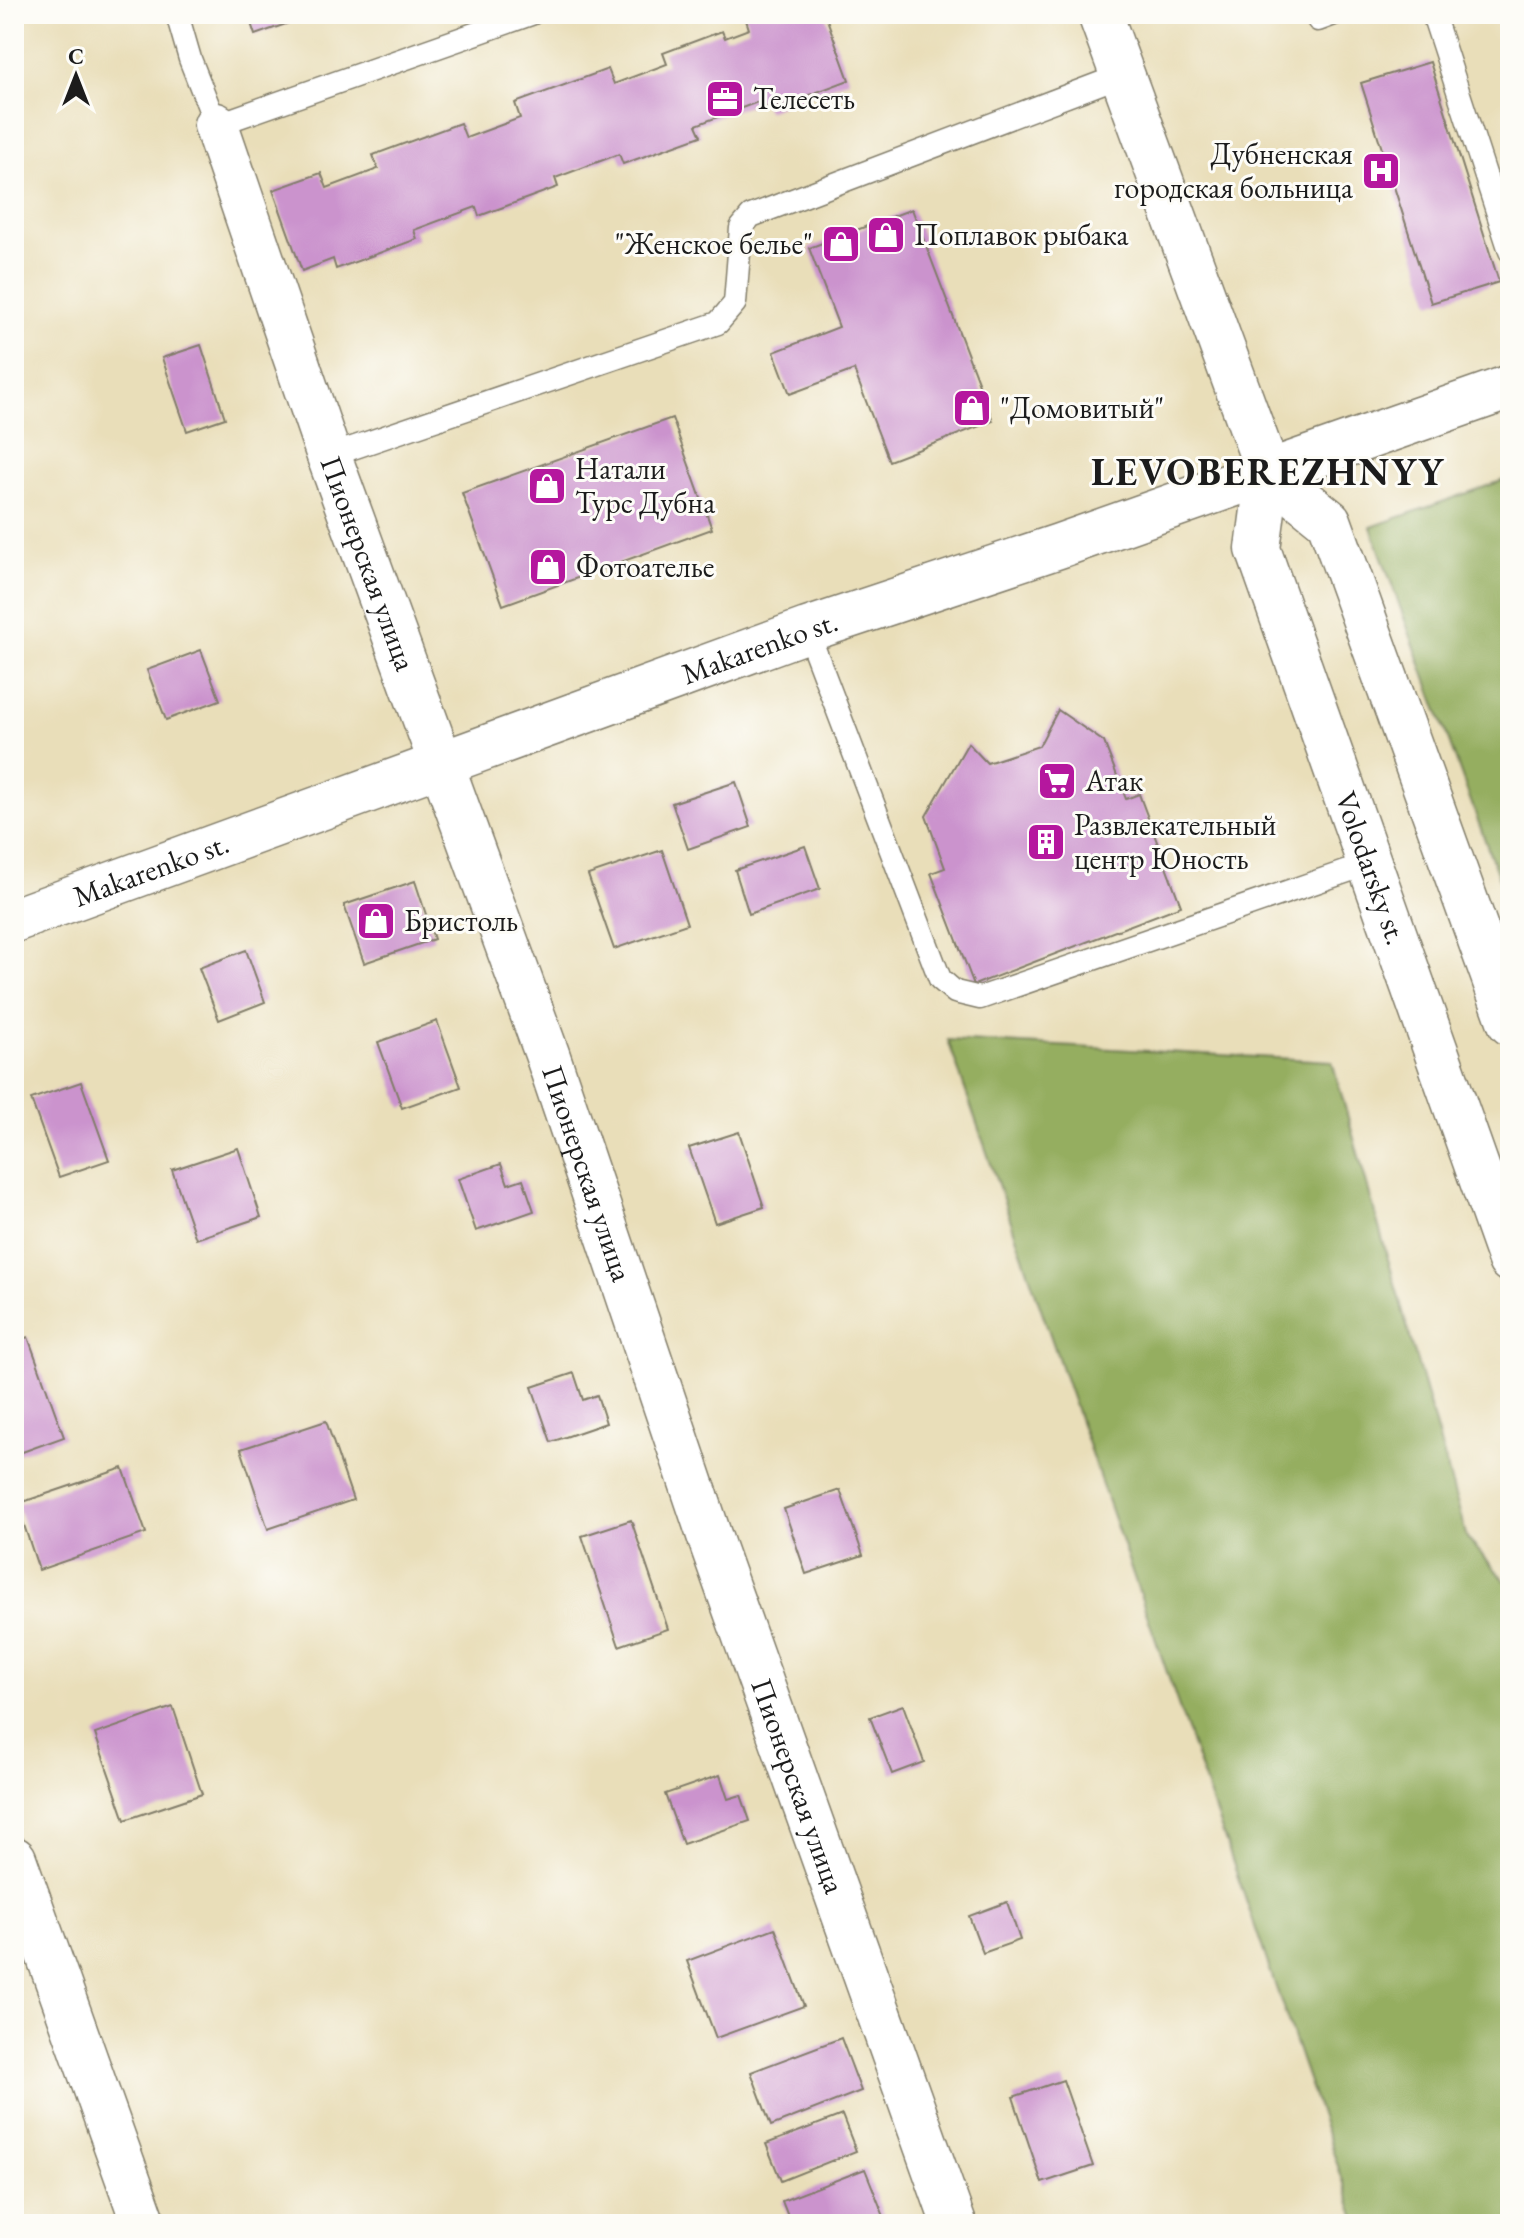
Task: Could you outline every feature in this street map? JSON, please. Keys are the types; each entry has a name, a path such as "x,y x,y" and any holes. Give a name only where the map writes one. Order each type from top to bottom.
{"main road":[{"name":"Volodarsky st.","path":"1100,14 1268,472 1258,549 1510,1260"},
{"name":"Пионерская улица","path":"216,125 329,456 547,1054 713,1547 954,2224"},
{"name":"Makarenko st.","path":"14,920 807,630 1510,387"},
{"path":"1268,472 1329,521 1510,1023"},
{"path":"14,1859 144,2224"}],"lane":[{"path":"177,14 190,59 216,125 531,14"},
{"path":"1315,14 1318,20 1334,14"},
{"path":"1433,14 1510,251"},
{"path":"329,456 718,323 735,303 741,228 751,216 1122,75"},
{"path":"807,630 940,979 955,992 980,998 1368,864"}],"green space":[{"path":"1510,478 1510,909 1371,527"},
{"path":"948,1040 1332,1061 1467,1538 1510,1586 1510,2224 1358,2224"}],"building":[{"path":"248,14 314,14 255,35"},
{"path":"744,14 825,14 849,80 767,111 763,100 696,125 701,136 623,164 619,154 555,178 558,187 479,216 476,207 414,230 417,239 336,269 333,259 302,271 273,190 321,173 327,188 378,169 373,155 460,123 466,138 520,118 515,103 608,69 614,84 667,64 663,53 722,31 725,38 749,29"},
{"path":"1430,62 1499,282 1431,303 1361,83"},
{"path":"912,209 993,421 889,461 854,370 790,394 774,352 839,327 809,248"},
{"path":"201,345 225,418 187,431 162,358"},
{"path":"672,418 712,529 503,605 462,493"},
{"path":"201,650 220,700 166,720 147,670"},
{"name":"Развлекательный центр Юность","path":"1058,710 1104,742 1126,799 1139,794 1181,906 974,985 931,873 945,868 926,816 968,743 987,763 1039,746"},
{"path":"736,782 751,827 688,849 672,803"},
{"path":"805,846 820,889 749,914 735,870"},
{"path":"662,850 687,924 614,949 588,875"},
{"path":"415,881 434,939 364,963 344,905"},
{"path":"246,950 265,1002 219,1020 199,968"},
{"path":"437,1021 461,1087 402,1108 378,1042"},
{"path":"81,1082 109,1160 59,1177 31,1099"},
{"path":"739,1132 764,1207 715,1223 689,1148"},
{"path":"238,1148 261,1217 196,1239 172,1170"},
{"path":"501,1164 508,1184 523,1179 534,1211 476,1231 458,1179"},
{"path":"28,1337 64,1437 14,1455 14,1342"},
{"path":"574,1373 583,1400 597,1395 606,1423 551,1442 532,1387"},
{"path":"326,1421 353,1500 268,1529 241,1449"},
{"path":"123,1468 146,1533 39,1570 17,1504"},
{"path":"840,1490 863,1555 806,1574 784,1509"},
{"path":"631,1520 668,1629 619,1646 582,1536"},
{"path":"903,1705 924,1762 892,1774 870,1717"},
{"path":"173,1707 202,1794 125,1820 95,1734"},
{"path":"720,1775 728,1799 741,1795 750,1821 683,1844 665,1794"},
{"path":"1007,1902 1020,1940 983,1953 969,1916"},
{"path":"775,1928 804,2006 716,2038 687,1961"},
{"path":"841,2038 861,2091 771,2126 751,2072"},
{"path":"1063,2080 1093,2166 1042,2183 1013,2097"},
{"path":"842,2115 856,2151 781,2181 766,2144"},
{"path":"865,2169 887,2224 791,2224 782,2201"},
{"path":"17,2205 24,2224 14,2224 14,2206"}],"place":[{"name":"Телесеть","path":"725,99"},
{"name":"Дубненская городская больница","path":"1381,171"},
{"name":"Поплавок рыбака","path":"886,235"},
{"name":"\"Женское белье\"","path":"841,244"},
{"name":"\"Домовитый\"","path":"972,408"},
{"name":"Натали Турс Дубна","path":"547,486"},
{"name":"Фотоателье","path":"548,567"},
{"name":"Атак","path":"1057,781"},
{"name":"Развлекательный центр Юность","path":"1046,842"},
{"name":"Бристоль","path":"376,921"}],"district":[{"name":"LEVOBEREZHNYY","path":"1268,472"}]}
